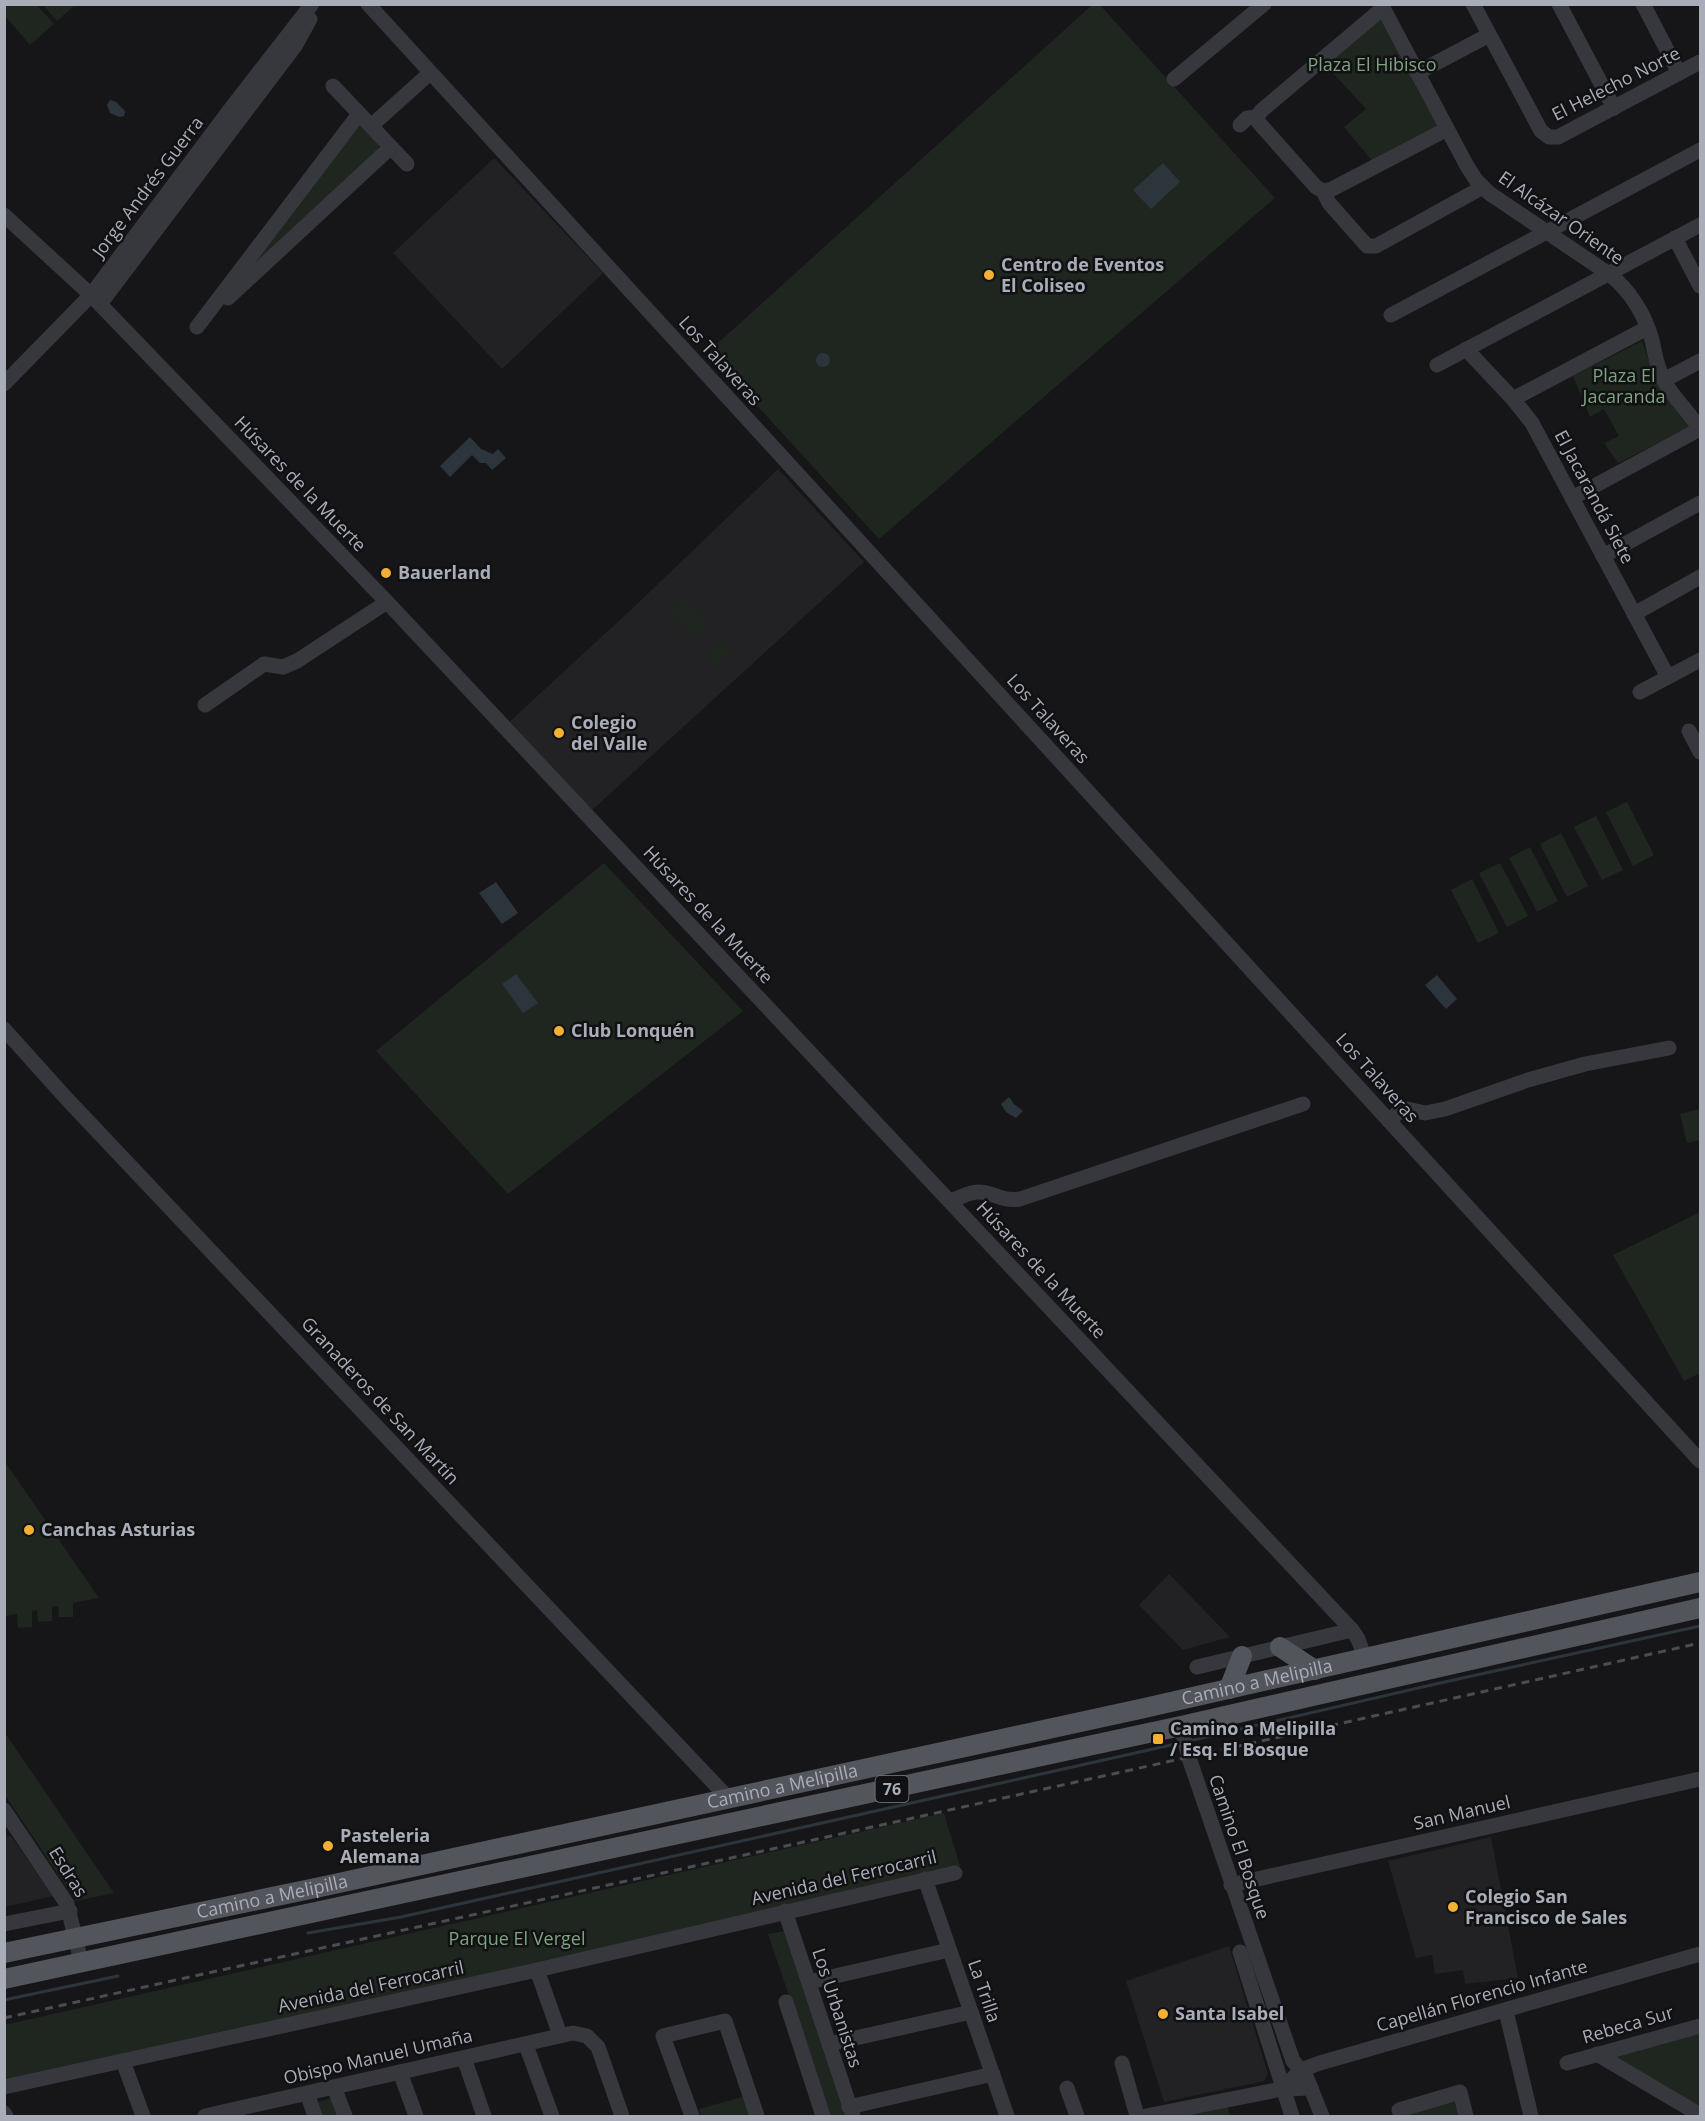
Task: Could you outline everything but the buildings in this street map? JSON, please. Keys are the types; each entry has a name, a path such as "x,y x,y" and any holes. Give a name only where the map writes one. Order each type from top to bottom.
{"main road":[{"name":"Camino a Melipilla","path":"4,1953 729,1799 1701,1582"},
{"name":"Camino a Melipilla","path":"4,1979 330,1910 1184,1738 1701,1608"},
{"path":"1281,1647 1315,1670"},
{"path":"1229,1689 1242,1656"}],"street":[{"name":"Los Talaveras","path":"368,4 1701,1461"},
{"path":"1174,79 1264,4"},
{"path":"1418,73 1490,35 1473,4"},
{"path":"1559,4 1614,108"},
{"path":"1643,4 1679,73"},
{"path":"1257,117 1261,111 1382,6"},
{"name":"El Alcázar Oriente","path":"1382,6 1467,166 1483,188 1609,274 1628,292 1647,328 1657,366 1664,380 1700,429"},
{"name":"Jorge Andrés Guerra","path":"4,384 96,300 295,45 309,22 307,7"},
{"name":"El Helecho Norte","path":"1490,35 1540,131 1549,137 1558,136 1701,62"},
{"path":"371,126 430,73"},
{"path":"333,86 407,164"},
{"path":"359,114 197,327 390,147"},
{"path":"1240,125 1247,118 1257,117"},
{"path":"1257,117 1266,131 1316,187 1323,191 1329,191 1447,129"},
{"path":"1391,315 1701,150"},
{"path":"1323,191 1331,206 1365,244 1371,247 1483,188"},
{"name":"Húsares de la Muerte","path":"4,215 96,300 387,602 1352,1630 1365,1658"},
{"path":"1437,365 1701,225"},
{"path":"1675,238 1701,286"},
{"path":"1513,399 1647,328"},
{"name":"El Jacarandá Siete","path":"1467,350 1532,423 1668,677"},
{"path":"1664,380 1701,361"},
{"path":"1572,498 1700,429"},
{"path":"1603,556 1701,503"},
{"path":"1634,614 1701,577"},
{"path":"205,705 264,664 283,667 297,661 387,602"},
{"path":"1640,692 1701,660"},
{"path":"1689,730 1699,747"},
{"name":"Granaderos de San Martín","path":"4,1029 66,1098 729,1799"},
{"path":"1389,1121 1403,1108 1425,1113 1445,1109 1528,1080 1585,1064 1669,1048"},
{"path":"950,1201 976,1192 986,1193 1007,1201 1020,1200 1303,1104"},
{"path":"1197,1666 1352,1630"},
{"name":"Camino El Bosque","path":"1184,1738 1231,1884 1293,2061 1311,2088 1322,2116"},
{"name":"San Manuel","path":"1231,1884 1701,1779"},
{"name":"Esdras","path":"4,1810 65,1900 70,1911 81,1961"},
{"name":"Avenida del Ferrocarril","path":"4,2087 537,1970 955,1873"},
{"name":"La Trilla","path":"925,1879 1007,2116"},
{"path":"4,1924 70,1911"},
{"name":"Los Urbanistas","path":"785,1911 851,2112"},
{"path":"809,1982 949,1950"},
{"path":"1240,1952 1292,2116"},
{"name":"Capellán Florencio Infante","path":"1282,2089 1301,2070 1320,2063 1701,1954"},
{"path":"537,1970 560,2035 580,2034 598,2047 622,2116"},
{"path":"1258,2008 1264,1979"},
{"path":"786,2002 823,2116"},
{"path":"1506,2011 1531,2116"},
{"path":"829,2044 971,2012"},
{"path":"692,2116 663,2036 725,2021 757,2116"},
{"name":"Rebeca Sur","path":"1567,2063 1701,2025"},
{"name":"Obispo Manuel Umaña","path":"210,2116 242,2112 334,2086 560,2035"},
{"path":"526,2044 552,2116"},
{"path":"1597,2054 1701,2115"},
{"path":"464,2058 484,2116"},
{"path":"123,2061 142,2116"},
{"path":"1122,2063 1137,2116"},
{"path":"400,2072 416,2116"},
{"path":"851,2112 993,2074"},
{"path":"334,2086 345,2116"},
{"path":"1067,2088 1077,2116"},
{"path":"1146,2116 1282,2089 1311,2088"},
{"path":"1400,2113 1460,2092 1466,2116"},
{"path":"307,2093 315,2116"}],"shaded area":[{"path":"110,100 116,102 125,111 124,116 119,117 110,113 107,105"},
{"path":"494,158 603,273 502,369 393,253"},
{"path":"1163,163 1180,182 1151,209 1133,190"},
{"path":"820,353 826,353 830,360 826,367 820,367 816,363 816,357"},
{"path":"470,437 481,449 493,454 498,449 506,458 492,470 486,463 480,463 472,455 450,477 440,466"},
{"path":"778,469 864,562 590,812 507,724"},
{"path":"496,882 518,913 502,924 479,893"},
{"path":"516,974 538,1003 523,1013 502,984"},
{"path":"1437,975 1457,999 1446,1009 1425,985"},
{"path":"1009,1097 1023,1111 1016,1118 1006,1112 1001,1104"},
{"path":"1169,1574 1230,1637 1183,1650 1139,1605"},
{"path":"11,1836 53,1896 5,1907 4,1837"},
{"name":"Colegio San Francisco de Sales","path":"1491,1837 1518,1978 1465,1984 1463,1970 1435,1974 1432,1955 1416,1958 1388,1861"},
{"path":"1229,1946 1268,2074 1264,2081 1164,2102 1126,1981"}],"green space":[{"path":"4,5 37,5 54,24 30,45 5,16"},
{"path":"43,5 75,5 57,21"},
{"name":"Centro de Eventos El Coliseo","path":"1092,5 1100,5 1275,198 879,539 708,352"},
{"name":"Plaza El Hibisco","path":"1382,12 1444,127 1375,164 1344,127 1366,109 1322,61"},
{"path":"360,125 379,144 378,151 230,291"},
{"name":"Plaza El Jacaranda","path":"1642,341 1655,378 1692,426 1618,463 1604,443 1619,436 1604,409 1590,417 1573,376"},
{"path":"684,596 710,624 694,639 668,611"},
{"path":"722,640 732,650 716,667 706,657"},
{"path":"1627,802 1654,855 1633,866 1606,812"},
{"path":"1596,816 1623,870 1602,880 1574,827"},
{"path":"1561,833 1588,886 1567,897 1540,844"},
{"path":"1530,847 1558,901 1537,912 1509,858"},
{"name":"Club Lonquén","path":"604,863 743,1011 508,1194 376,1051"},
{"path":"1500,863 1528,916 1507,927 1479,873"},
{"path":"1472,879 1499,933 1478,943 1451,890"},
{"path":"1700,1109 1700,1140 1687,1143 1680,1114"},
{"path":"1700,1212 1700,1373 1684,1381 1613,1255"},
{"name":"Canchas Asturias","path":"5,1462 99,1598 73,1603 73,1617 59,1617 58,1606 52,1607 52,1621 38,1622 37,1610 32,1611 32,1627 18,1628 17,1614 5,1616"},
{"path":"4,1733 114,1893 76,1901 5,1795"},
{"name":"Parque El Vergel","path":"944,1813 960,1866 529,1966 5,2082 4,2025"},
{"path":"785,1931 847,2116 830,2116 768,1934"},
{"path":"1700,2030 1700,2111 1607,2056"},
{"path":"746,2096 752,2116 701,2116 699,2109"},
{"path":"331,2098 337,2116 320,2116 316,2103"},
{"path":"1454,2100 1459,2116 1406,2116 1405,2114"},
{"path":"1227,2103 1230,2116 1165,2116"}],"waterway":[{"path":"1189,1741 1700,1626"},
{"path":"308,1933 401,1917 1180,1743"},
{"path":"4,2000 118,1976"}],"railway":[{"path":"4,2018 1700,1643"}],"place":[{"name":"Centro de Eventos El Coliseo","path":"989,275"},
{"name":"Bauerland","path":"386,573"},
{"name":"Colegio del Valle","path":"559,733"},
{"name":"Club Lonquén","path":"559,1031"},
{"name":"Canchas Asturias","path":"29,1530"},
{"name":"Camino a Melipilla / Esq. El Bosque","path":"1158,1739"},
{"name":"Pasteleria Alemana","path":"328,1846"},
{"name":"Colegio San Francisco de Sales","path":"1453,1907"},
{"name":"Santa Isabel","path":"1163,2014"}]}
